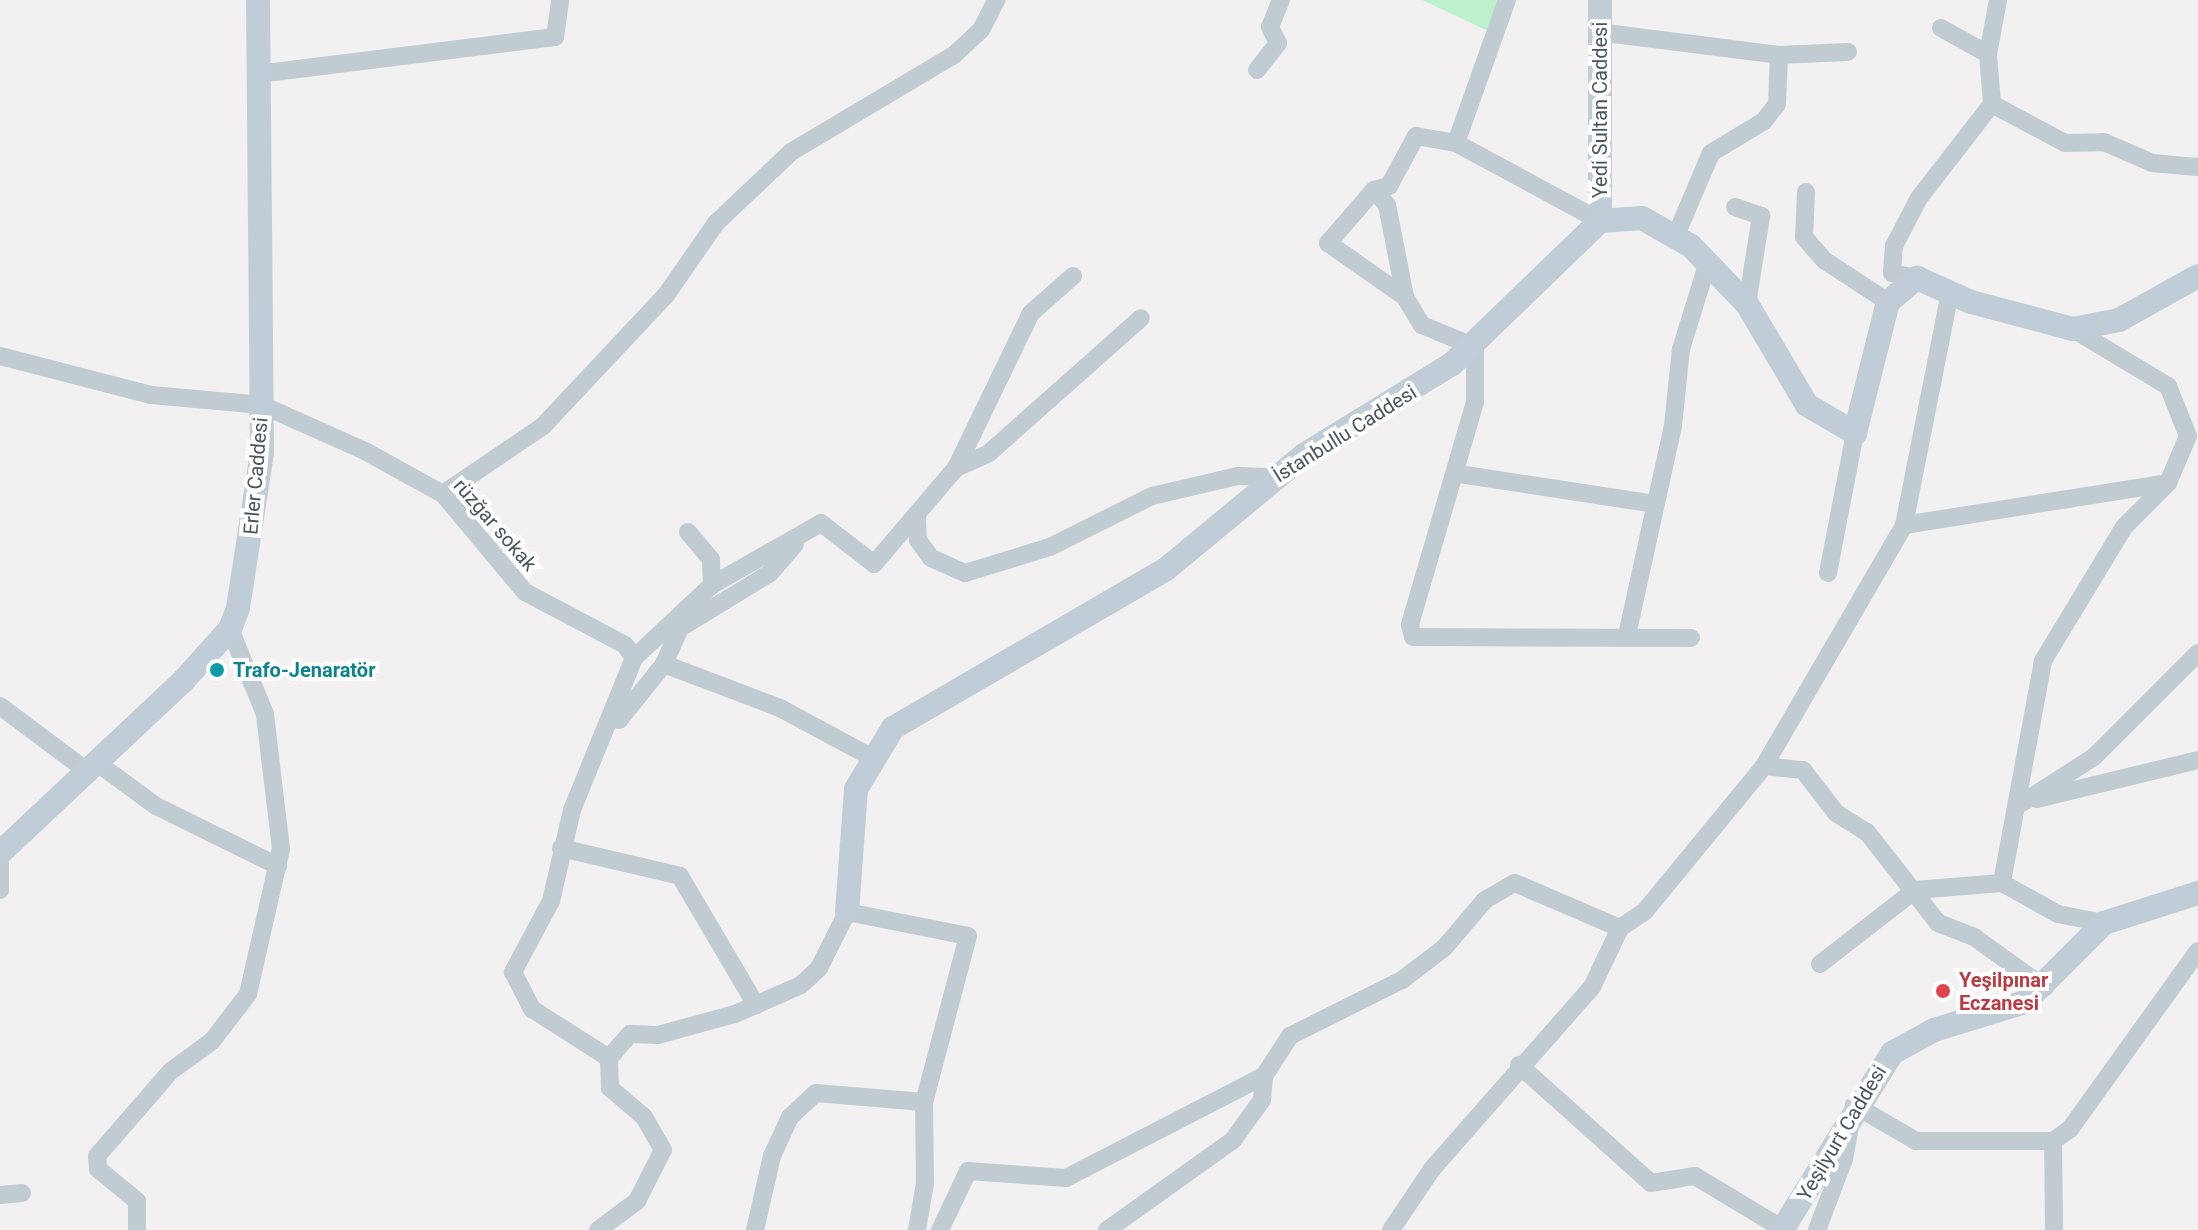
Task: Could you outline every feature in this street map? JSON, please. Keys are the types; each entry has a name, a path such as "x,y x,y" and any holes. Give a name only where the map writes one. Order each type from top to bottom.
{"street":[{"name":"Erler Caddesi","path":"230,629 259,481 262,405 258,0"},
{"path":"258,74 555,37 560,0"},
{"path":"443,494 543,426 666,295 716,223 791,152 954,55 981,30 996,0"},
{"path":"1257,70 1278,43 1270,27 1281,0"},
{"path":"1456,143 1507,0"},
{"name":"Yedi Sultan Caddesi","path":"1600,0 1600,221"},
{"path":"1998,0 1988,54 1992,104 1919,198 1894,246 1892,273 1917,278 1950,293 2073,329 2127,358 2175,398 2188,436 2168,483 2124,527 2043,661 2015,826 2002,883"},
{"path":"1941,28 1988,54"},
{"path":"1598,32 1779,55 1848,52"},
{"path":"1676,235 1711,153 1764,121 1777,104 1779,55"},
{"path":"1992,104 2065,143 2104,142 2152,163 2198,167"},
{"path":"1405,297 1328,243 1374,190 1389,186 1416,136 1456,143 1600,221 1629,215 1676,235 1708,262 1747,304 1807,405 1855,433"},
{"path":"1374,190 1387,205 1405,297 1422,325 1475,347 1475,402 1459,474 1410,625 1413,637 1627,635 1691,638"},
{"path":"1806,192 1804,237 1824,260 1888,302"},
{"path":"1735,207 1761,216 1747,304"},
{"name":"İstanbullu Caddesi","path":"847,912 852,810 869,756 905,718 1165,570 1274,477 1475,347 1600,221"},
{"path":"1627,635 1655,504 1681,349 1708,262"},
{"path":"609,1058 532,1009 513,972 551,901 561,848 634,658 712,585 821,523 874,564 888,554 956,468 1031,313 1073,276"},
{"path":"1828,573 1855,433 1888,302 1917,278"},
{"path":"2073,329 2119,320 2197,280"},
{"path":"1391,1230 1519,1065 1592,987 1620,928 1645,911 1764,766 1904,525 1950,293"},
{"path":"956,468 989,453 1141,318"},
{"path":"0,356 151,395 262,405"},
{"name":"rüzğar sokak","path":"262,405 443,494 525,592 625,645 634,658"},
{"path":"1459,474 1655,504"},
{"path":"888,554 931,558 965,573 1050,547 1152,496 1238,476 1274,477"},
{"path":"1904,525 2168,483"},
{"path":"917,517 918,540 931,558"},
{"path":"688,532 711,559 712,585"},
{"path":"601,744 664,664 680,628 770,573 805,533"},
{"path":"0,853 230,629 273,751 283,829 278,866 248,994 212,1041 171,1071 97,1156 98,1169 142,1210 137,1230"},
{"path":"2015,826 2022,803 2094,757 2198,653"},
{"path":"664,664 780,708 869,756"},
{"path":"0,706 156,806 278,866"},
{"path":"2022,803 2198,760"},
{"path":"1764,766 1803,770 1915,890 1938,923 1974,937 2045,988"},
{"path":"561,848 680,876 756,1005"},
{"path":"0,864 0,890"},
{"path":"1107,1230 1233,1140 1262,1100 1264,1076 1290,1036 1402,980 1444,948 1485,900 1515,883 1620,928"},
{"path":"1820,964 1915,890 2002,883 2058,914 2104,923 2198,893"},
{"path":"598,1230 637,1201 663,1150 644,1117 610,1088 609,1058 630,1034 658,1035 756,1005 801,985 819,968 847,912 968,936 924,1102 925,1183 917,1230"},
{"name":"Yeşilyurt Caddesi","path":"1782,1230 1854,1105 1906,1042 2005,1013 2045,988 2104,923"},
{"path":"1817,1230 1844,1159 1854,1105 1916,1141 2053,1141 2070,1129 2198,951"},
{"path":"1519,1065 1651,1183 1695,1176 1782,1230"},
{"path":"940,1230 968,1171 1066,1178 1264,1076"},
{"path":"755,1230 772,1156 790,1117 816,1093 924,1102"},
{"path":"2053,1141 2054,1230"},
{"path":"0,1195 22,1193"}],"green space":[{"path":"1422,0 1513,0 1503,38"}],"place":[{"name":"Trafo-Jenaratör","path":"217,670"},
{"name":"Yeşilpınar Eczanesi","path":"1943,991"}]}
